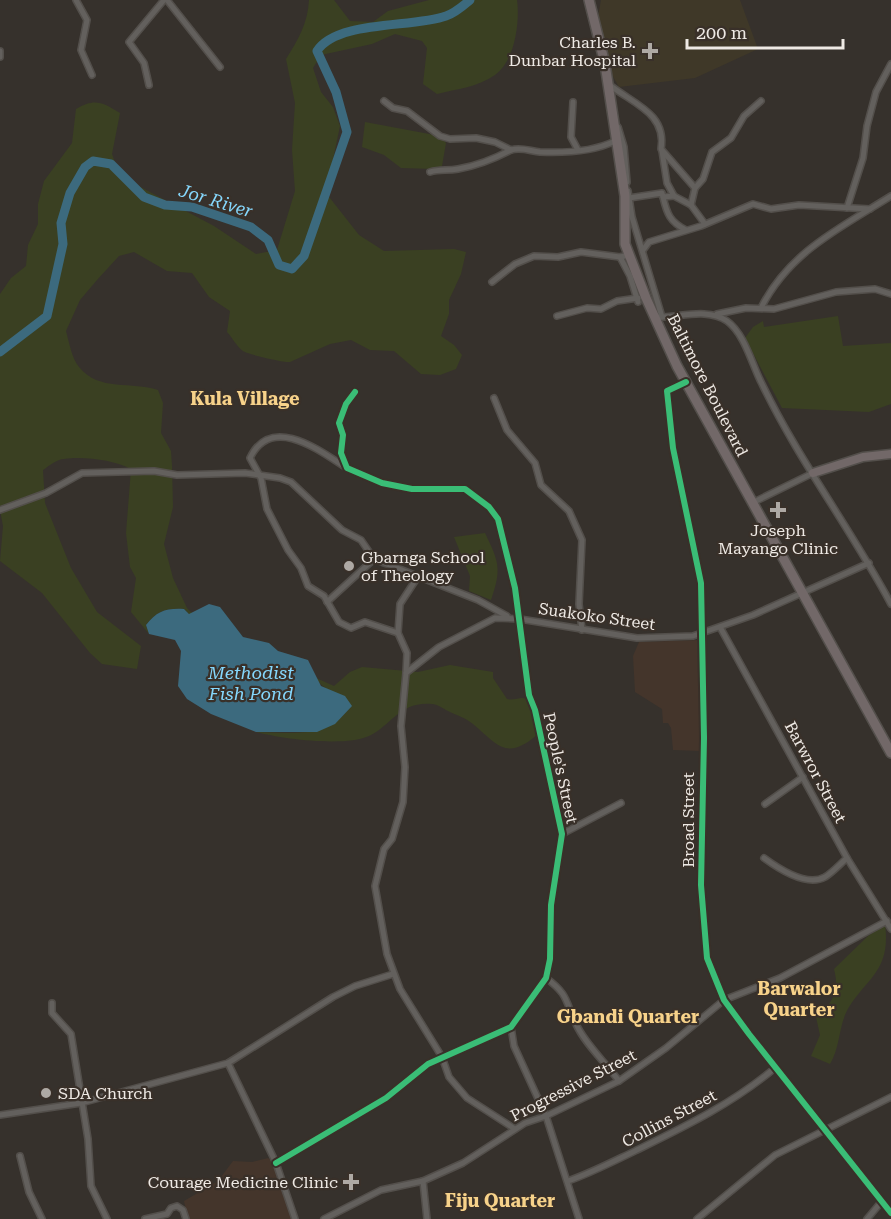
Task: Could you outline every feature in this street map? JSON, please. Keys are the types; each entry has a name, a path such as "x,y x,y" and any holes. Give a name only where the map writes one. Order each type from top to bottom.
{"highway":[{"name":"Baltimore Boulevard","path":"589,0 605,64 625,196 625,256 659,317 686,382 891,753"}],"main road":[{"path":"813,473 863,457 891,454"}],"street":[{"path":"76,0 87,20 81,50 92,75"},
{"path":"148,85 144,63 129,42 166,0 220,68"},
{"path":"0,51 0,57"},
{"path":"605,64 624,147 632,217 643,250 659,317 715,315 761,308 774,309 836,292 875,289 891,294"},
{"path":"846,208 863,158 867,126 876,93 891,64"},
{"path":"611,86 642,105 655,118 663,138 661,150 667,183 674,196"},
{"path":"691,205 695,188 703,179 712,152 731,138 744,116 761,100"},
{"path":"384,101 393,108 407,111 440,136 450,139 476,138 511,150 599,149 615,141"},
{"path":"573,102 571,137 578,150"},
{"path":"430,172 468,167 511,150"},
{"path":"661,150 695,188"},
{"path":"630,198 662,193 666,213 673,224 686,230"},
{"path":"663,197 674,196 691,205 705,224"},
{"path":"761,308 795,260 891,196"},
{"path":"643,250 649,242 705,224 753,204 771,209 799,205 870,209"},
{"path":"492,282 515,264 534,256 558,257 581,252 625,256 638,300 617,301 601,309 587,308 557,316"},
{"path":"715,315 728,322 738,333 771,403 869,563 891,604"},
{"path":"661,385 667,391 686,382"},
{"name":"Broad Street","path":"667,391 673,448 701,583 703,925 707,958 724,1000 891,1213"},
{"path":"347,468 341,453 343,435 339,423 346,404 355,392"},
{"path":"494,398 507,430 535,463 541,485 569,511 582,540 579,604 582,630"},
{"name":"People's Street","path":"256,474 250,458 254,450 270,438 283,435 312,444 347,468 382,483 412,489 465,489 489,507 498,519 507,549 520,619 529,695 535,710 562,834 551,906 550,959 546,978 511,1027"},
{"path":"0,510 46,493 82,473 154,471 177,476 256,474 291,482 342,530 361,540 374,559 417,578 478,600 508,617"},
{"path":"752,502 813,473"},
{"path":"256,474 261,478 267,509 288,550 301,568 308,586 324,596 339,622 351,628 365,622 398,633"},
{"path":"327,602 374,559"},
{"name":"Suakoko Street","path":"406,673 439,647 495,618 508,617 637,638 669,639 703,634 869,563"},
{"path":"417,578 400,604 398,633 407,652 401,726 405,766 403,802 392,839 384,849 375,886 387,954 393,974 442,1057 449,1077 467,1098 515,1129"},
{"name":"Barwror Street","path":"720,627 847,858 891,928"},
{"path":"765,804 803,777"},
{"path":"562,834 621,803"},
{"path":"764,858 781,871 817,880 826,877 847,858"},
{"name":"Progressive Street","path":"324,1219 381,1190 423,1181 463,1163 515,1129 619,1081 666,1048 724,1000 789,974 887,921"},
{"path":"0,1114 81,1103 228,1062 333,997 355,986 393,974"},
{"path":"546,978 559,987 569,1002 576,1025 619,1081"},
{"path":"52,1003 52,1013 71,1034 88,1139 91,1186 107,1219"},
{"path":"276,1163 386,1098 421,1069 442,1057 511,1027 514,1046 546,1116 579,1219"},
{"path":"228,1062 276,1163 295,1219"},
{"name":"Collins Street","path":"568,1181 607,1166 697,1120 736,1098 776,1068"},
{"path":"697,1219 775,1155 891,1097"},
{"path":"20,1156 29,1192 42,1219"},
{"path":"423,1181 427,1219"},
{"path":"867,1219 882,1201"},
{"path":"145,1219 167,1214 171,1208 177,1206 183,1210 186,1219"}],"shaded area":[{"path":"601,0 740,0 758,49 695,78 619,87 608,68 597,22"},
{"path":"699,640 700,751 673,750 671,728 668,723 663,723 662,709 635,692 633,656 639,642"},
{"path":"268,1158 275,1163 293,1219 188,1219 184,1201 218,1181 233,1161 252,1162"}],"green space":[{"path":"309,0 334,0 350,21 373,22 388,11 429,0 517,0 517,30 512,51 502,69 474,85 437,94 423,84 427,48 422,41 395,34 372,44 321,55 313,68 321,92 333,107 340,126 326,193 359,235 384,251 454,249 466,252 461,274 449,300 449,314 441,336 454,345 462,355 456,369 440,375 421,374 394,351 370,350 351,340 330,344 290,362 251,354 241,349 227,332 230,311 209,297 192,273 167,271 134,252 119,256 80,300 66,331 74,360 87,375 106,383 158,390 163,403 161,433 171,451 172,466 173,507 164,544 173,578 187,608 193,614 189,614 184,609 162,611 146,625 149,634 131,612 136,578 130,567 126,533 131,469 116,463 90,458 56,461 43,470 45,503 71,568 97,612 141,646 137,669 102,664 90,653 42,593 0,561 3,526 0,510 0,294 11,278 26,266 28,245 38,224 38,204 44,181 72,143 76,109 88,103 103,104 120,113 112,154 118,171 133,183 214,226 256,254 277,250 295,191 292,150 295,103 286,59 304,24"},
{"path":"365,122 440,136 446,143 442,166 435,169 401,168 384,155 362,147"},
{"path":"838,316 843,346 891,343 891,404 869,412 782,408 745,338 753,327 763,321 764,327"},
{"path":"485,533 496,559 498,573 491,600 469,591 470,576 454,537"},
{"path":"450,665 493,672 493,678 507,699 521,698 530,702 533,707 537,735 517,747 503,747 496,744 467,720 432,704 412,706 369,736 358,739 313,741 256,732 308,732 331,724 341,717 351,706 326,689 314,677 334,686 350,672 362,667 418,672"},
{"path":"885,924 885,952 881,963 845,1014 834,1057 830,1064 811,1056 820,1035 816,1017 834,996 836,977 834,969 868,936"}],"water":[{"name":"Methodist Fish Pond","path":"209,604 220,607 243,637 269,643 278,651 308,660 321,686 345,696 352,706 335,724 317,732 256,732 211,714 187,699 178,686 181,651 175,640 149,634 146,625 162,611 184,609 189,614"}],"waterway":[{"name":"Jor River","path":"0,352 47,316 63,244 61,223 70,193 85,167 93,161 111,164 144,197 165,205 192,207 251,227 268,240 279,265 292,269 304,256 347,132 336,92 317,51 327,41 341,34 377,26 432,20 456,11 470,0"}],"cycle path":[{"path":"686,382 667,391 673,448 701,583 704,738 701,885 707,958 724,1000 891,1213"},
{"path":"276,1163 386,1098 428,1064 511,1027 546,978 550,959 551,905 562,834 535,710 529,695 515,588 498,519 489,507 465,489 412,489 382,483 347,468 341,453 343,435 339,423 346,404 355,392"}],"place":[{"name":"Charles B. Dunbar Hospital","path":"650,51"},
{"name":"Joseph Mayango Clinic","path":"778,510"},
{"name":"Gbarnga School of Theology","path":"349,566"},
{"name":"SDA Church","path":"46,1093"},
{"name":"Courage Medicine Clinic","path":"351,1182"}],"district":[{"name":"Kula Village","path":"245,399"},
{"name":"Barwalor Quarter","path":"799,999"},
{"name":"Gbandi Quarter","path":"628,1017"},
{"name":"Fiju Quarter","path":"500,1201"}]}
